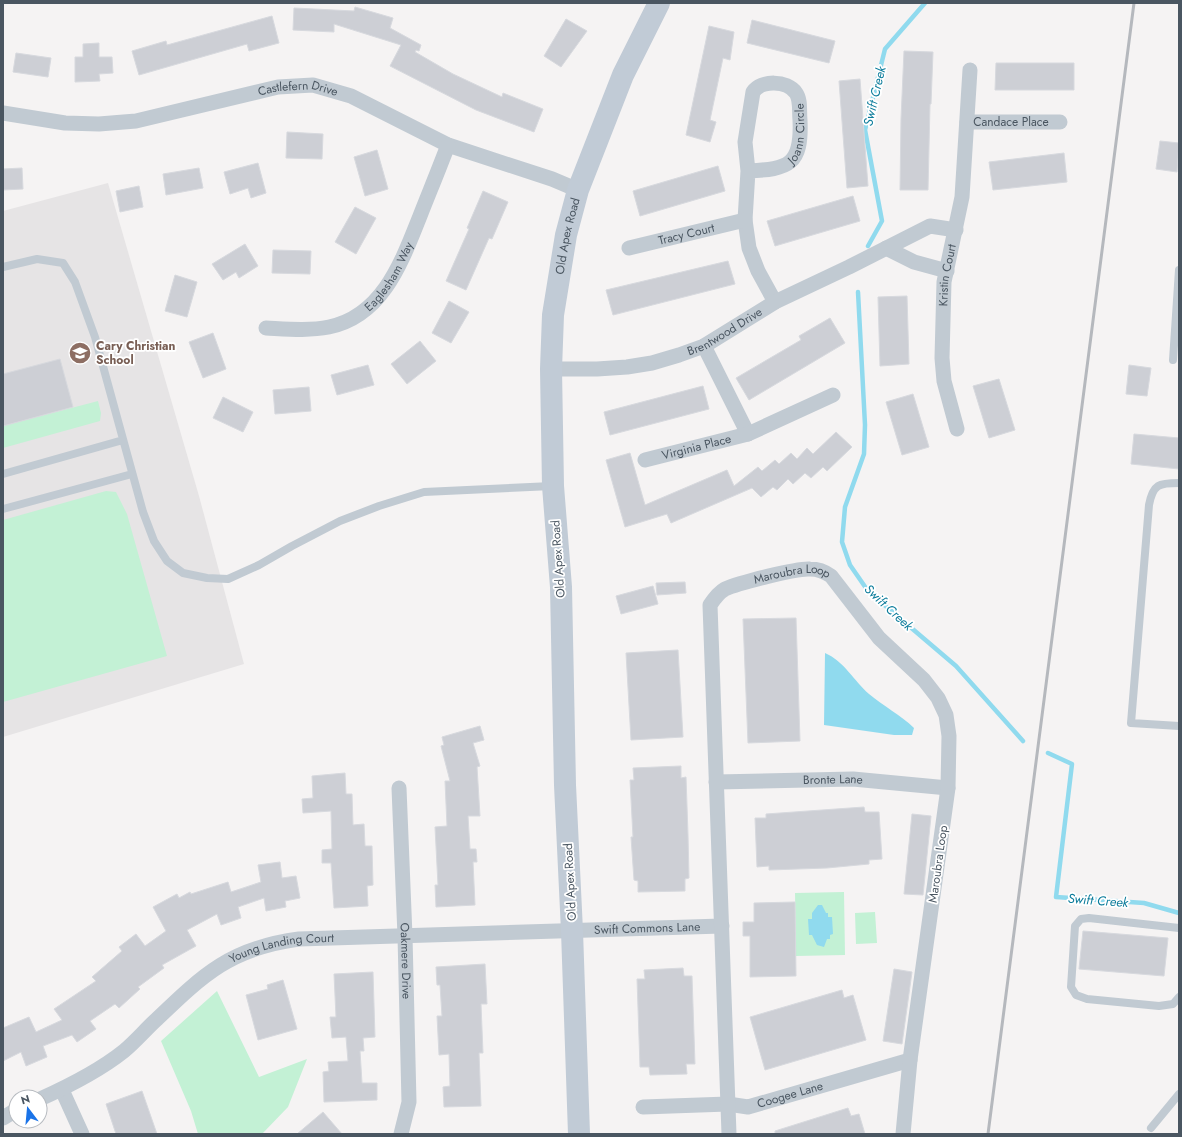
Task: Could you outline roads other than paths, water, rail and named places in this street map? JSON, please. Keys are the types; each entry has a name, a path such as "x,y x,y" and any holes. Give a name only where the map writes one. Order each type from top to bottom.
{"main road":[{"name":"Old Apex Road","path":"579,1134 565,785 561,587 553,486 551,369 553,315 566,235 578,190 623,75 659,3"}],"street":[{"name":"Candace Place","path":"970,70 967,122 1060,122"},
{"name":"Joann Circle","path":"748,171 778,169 788,164 794,158 799,144 798,100 796,93 790,88 764,83 757,86 753,92 745,142 748,171 744,220 749,248 758,271 775,302"},
{"name":"Castlefern Drive","path":"3,113 65,123 99,124 129,122 278,87 313,85 351,96 448,145 557,181 578,190"},
{"name":"Kristin Court","path":"957,429 944,381 942,358 944,282 962,197 967,122"},
{"name":"Eaglesham Way","path":"266,328 307,329 330,326 362,312 376,301 397,272 448,145"},
{"name":"Tracy Court","path":"629,248 744,220"},
{"name":"Brentwood Drive","path":"551,369 597,370 627,367 652,363 704,346 775,302 930,226 956,230"},
{"path":"886,248 914,262 947,271"},
{"name":"Virginia Place","path":"704,346 748,434"},
{"name":"Virginia Place","path":"645,460 748,434 833,395"},
{"name":"Maroubra Loop","path":"729,1134 710,605 717,595 725,589 767,577 808,569 819,570 831,576 879,638 924,680 938,698 946,715 949,736 948,788 910,1060 903,1134"},
{"name":"Bronte Lane","path":"716,782 853,779 948,788"},
{"name":"Oakmere Drive","path":"399,788 405,936 409,1102 401,1134"},
{"name":"Swift Commons Lane","path":"572,931 722,926"},
{"name":"Young Landing Court","path":"48,1096 62,1090 107,1064 214,968 247,950 263,945 299,939 572,931"},
{"name":"Coogee Lane","path":"643,1107 728,1104 748,1107 910,1060"},
{"path":"62,1090 82,1134"}],"lane":[{"path":"3,267 37,259 62,263 75,282 95,337 143,512 154,541 167,561 183,573 207,578 228,579 259,565 340,521 378,506 424,492 553,486"},
{"path":"1173,360 1179,270"},
{"path":"3,474 123,440"},
{"path":"3,509 132,474"},
{"path":"1179,483 1163,483 1152,492 1149,505 1131,723 1179,726"},
{"path":"1179,928 1089,918 1081,920 1076,926 1071,987 1076,995 1087,999 1159,1006 1173,1004 1179,997"},
{"path":"1151,1128 1179,1094"}],"water":[{"path":"825,653 838,661 869,694 914,728 912,735 894,735 824,725"},
{"path":"818,905 822,905 826,913 828,913 828,917 832,917 833,934 830,935 830,939 827,939 824,947 817,945 812,935 809,935 808,919 812,919 812,913"}],"waterway":[{"name":"Swift Creek","path":"868,246 882,221 865,130 885,49 925,3"},
{"name":"Swift Creek","path":"858,292 865,425 864,454 845,507 842,542 850,565 868,591 956,666 1023,741"},
{"name":"Swift Creek","path":"1048,753 1072,764 1056,897 1144,903 1179,913"}],"railway":[{"path":"988,1134 1134,3"}],"place":[{"name":"Cary Christian School","path":"80,353"}]}
